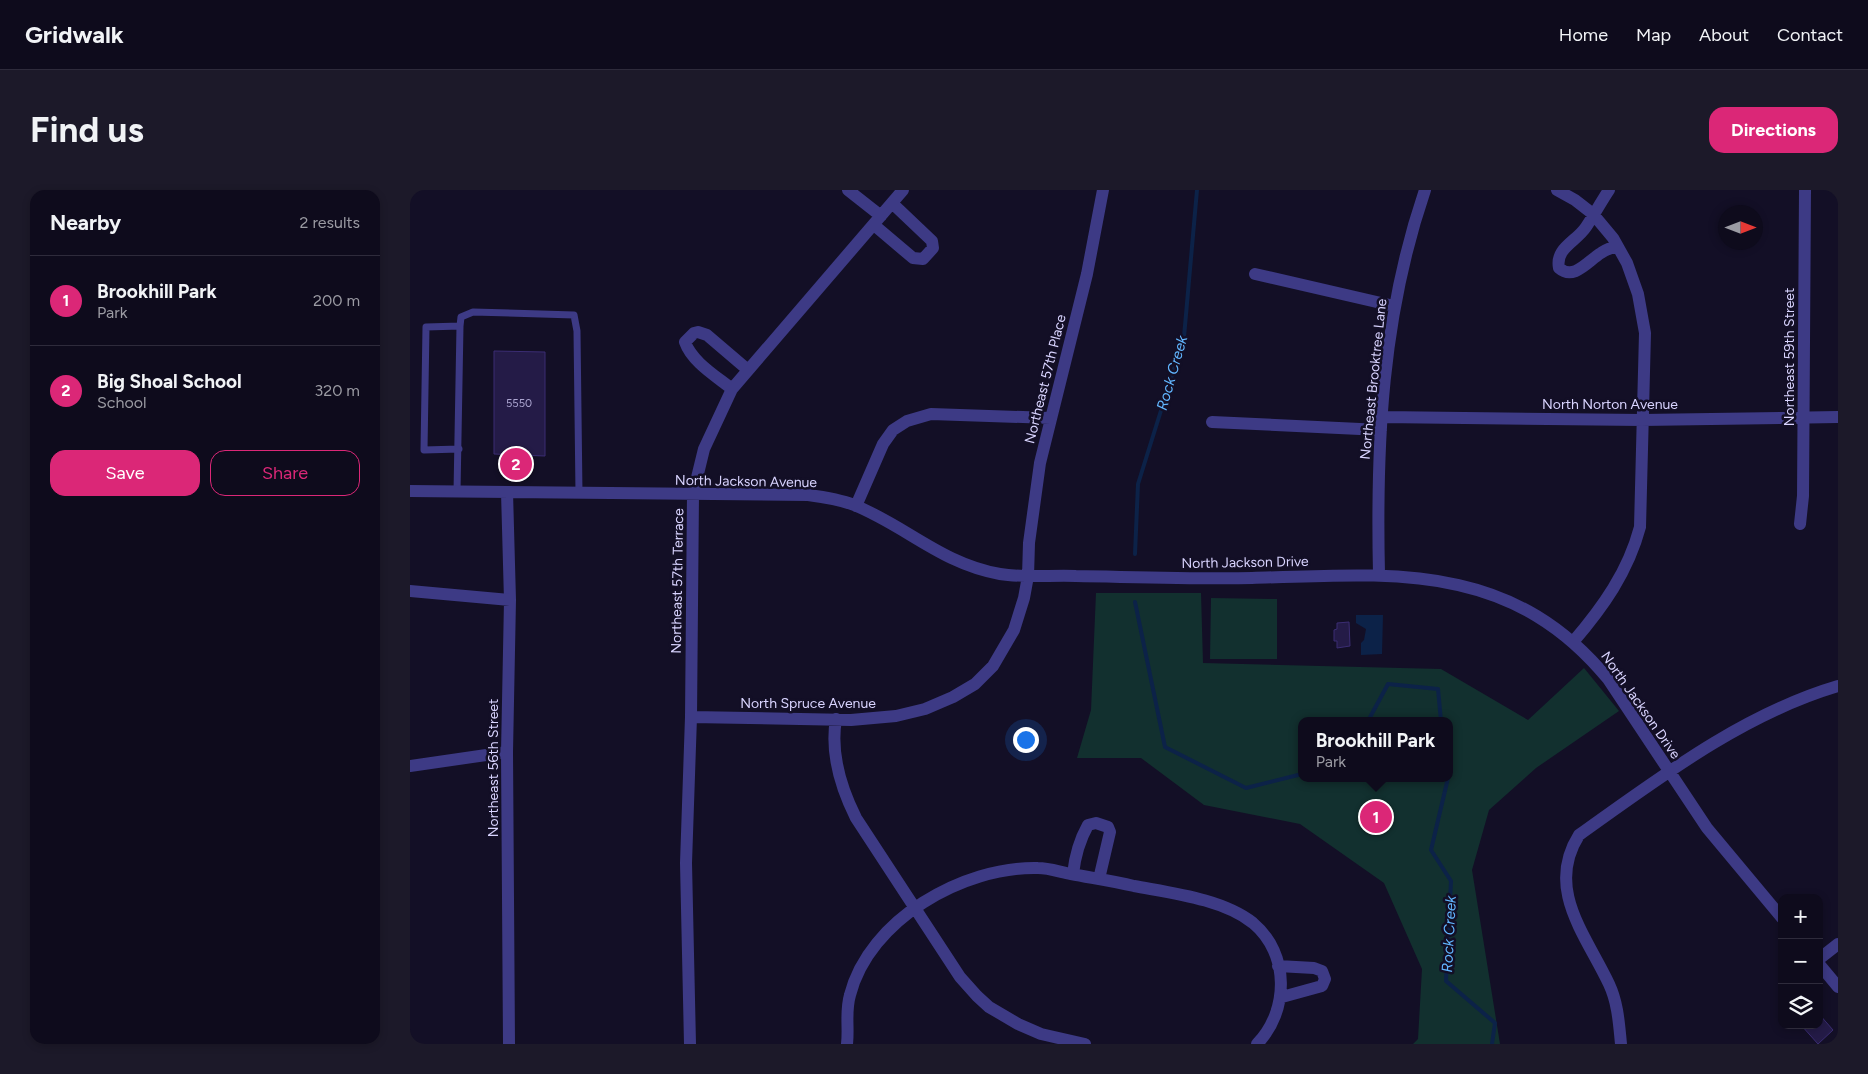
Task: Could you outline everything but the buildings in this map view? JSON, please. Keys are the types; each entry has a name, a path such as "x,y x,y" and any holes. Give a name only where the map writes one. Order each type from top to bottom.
{"street":[{"path":"848,190 914,258 923,259 933,248 932,241 892,203"},
{"name":"Northeast 57th Terrace","path":"690,1044 686,863 691,717 693,494 704,449 732,389 903,190"},
{"name":"Northeast 57th Place","path":"1028,576 1034,495 1050,418 1086,274 1103,190"},
{"name":"Northeast Brooktree Lane","path":"1378,574 1381,423 1394,306 1405,257 1425,190"},
{"path":"1557,190 1575,200 1593,214 1613,238 1627,263 1642,313 1644,333 1642,511 1635,547 1614,589 1573,642"},
{"path":"1609,190 1585,229 1563,250 1557,260 1559,268 1564,272 1575,272 1602,252 1616,246"},
{"name":"Northeast 59th Street","path":"1800,524 1803,496 1804,190"},
{"path":"1255,274 1394,306"},
{"path":"732,389 700,363 687,349 685,342 689,337 698,332 707,335 748,370"},
{"path":"856,506 883,444 893,430 907,421 931,414 1050,418"},
{"name":"North Norton Avenue","path":"1212,422 1381,423 1838,417"},
{"name":"North Jackson Avenue","path":"410,491 808,495 832,498 856,506 960,564 1002,574 1124,577"},
{"name":"Northeast 56th Street","path":"507,492 510,600 507,752 509,1044"},
{"name":"North Jackson Drive","path":"1124,577 1198,579 1378,574 1442,580 1498,596 1547,621 1573,642 1608,679 1707,828 1778,913"},
{"name":"North Spruce Avenue","path":"691,717 881,719 911,713 940,703 976,684 993,666 1014,630 1024,598 1028,576"},
{"path":"410,591 510,600"},
{"path":"1621,1044 1615,1002 1609,985 1570,906 1566,889 1568,857 1579,834 1687,759 1790,703 1838,686"},
{"path":"836,719 835,751 839,777 848,802 960,977 989,1007 1018,1024 1063,1042 1085,1044"},
{"path":"410,766 507,752"},
{"path":"1073,874 1075,856 1081,837 1088,825 1096,823 1108,827 1110,832 1100,879"},
{"path":"847,1044 846,1013 849,996 862,963 884,935 915,908 958,884 998,871 1040,868 1193,898 1239,913 1253,923 1273,950 1278,966 1282,997 1274,1023 1257,1044"},
{"path":"1823,956 1838,944"},
{"path":"1278,966 1314,968 1322,971 1325,979 1322,986 1315,990 1282,997"},
{"path":"1823,969 1838,987"}],"lane":[{"path":"457,492 460,326 461,317 473,312 574,316 577,331 579,494"},
{"path":"459,449 424,450 426,327 460,326"}],"green space":[{"path":"1096,593 1201,593 1203,663 1441,669 1528,720 1584,668 1619,711 1536,768 1489,810 1472,870 1500,1044 1413,1044 1418,1039 1422,969 1384,883 1300,824 1204,805 1141,758 1077,758 1091,710"},
{"path":"1211,598 1277,599 1277,659 1210,659"}],"water":[{"path":"1356,615 1383,615 1382,654 1361,655 1361,643 1364,640 1366,629 1356,623"}],"waterway":[{"name":"Rock Creek","path":"1135,554 1138,484 1184,337 1197,190"},
{"name":"Rock Creek","path":"1135,602 1165,747 1246,788 1298,775"},
{"name":"Rock Creek","path":"1370,717 1388,684 1438,689 1441,717"},
{"name":"Rock Creek","path":"1447,782 1431,850 1451,881 1446,981 1495,1023 1492,1044"}],"place":[{"name":"Big Shoal School","path":"516,464"},
{"name":"Brookhill Park","path":"1376,817"}]}
